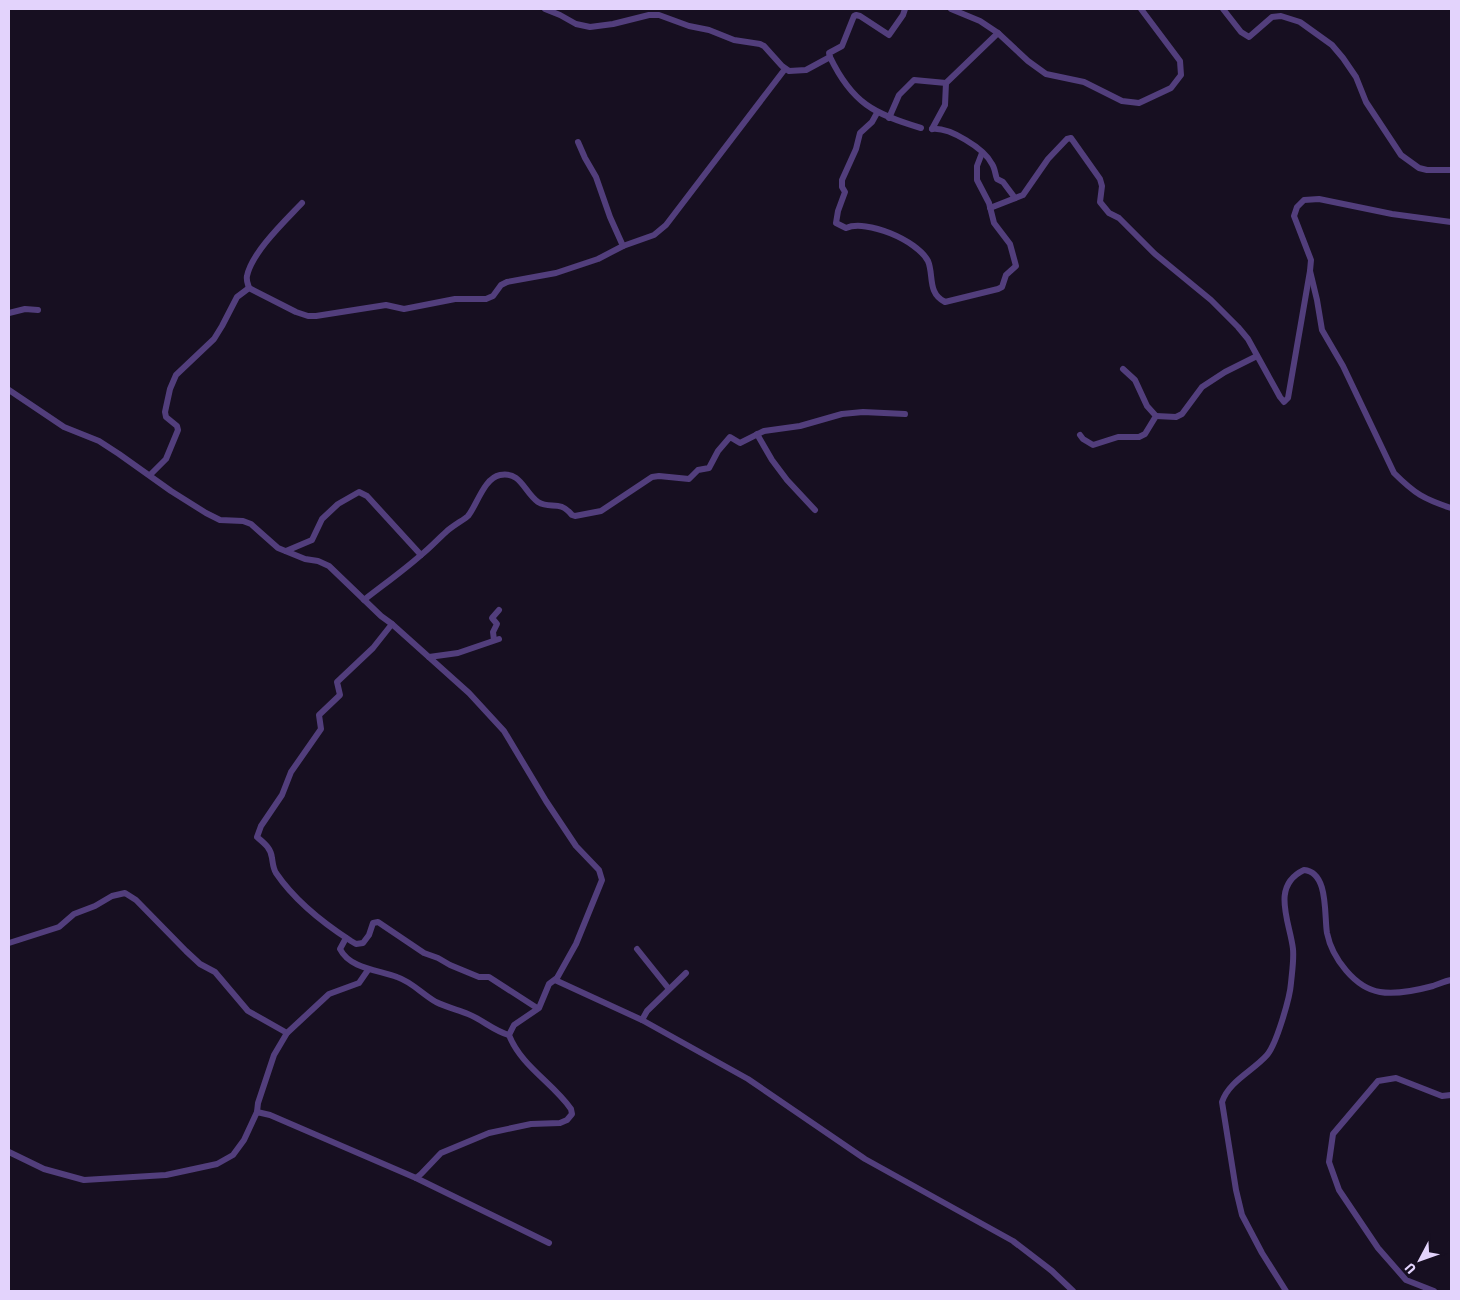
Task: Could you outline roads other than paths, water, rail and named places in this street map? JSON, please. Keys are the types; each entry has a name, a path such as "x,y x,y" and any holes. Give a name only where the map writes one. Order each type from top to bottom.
{"street":[{"path":"545,9 560,14 576,24 590,27 613,24 649,15 659,15 689,26 709,30 734,40 760,44 785,69 795,72 806,70 830,57"},
{"path":"905,9 903,15 889,34 860,16 854,16 842,46 829,53 849,90 878,113 921,128"},
{"path":"951,9 980,21 998,33 1028,61 1046,74 1084,82 1122,101 1139,103 1171,88 1181,75 1180,61 1141,9"},
{"path":"1223,9 1241,32 1249,37 1272,18 1281,16 1300,22 1332,45 1343,58 1356,77 1366,102 1402,155 1419,168 1451,170"},
{"path":"998,33 946,83 945,105 932,129 946,130 978,148 993,164 997,179 1003,182 1015,198"},
{"path":"248,288 274,302 308,316 325,315 386,306 407,308 455,299 486,299 493,296 501,285 507,282 564,271 598,259 623,246 649,237 666,226 785,69"},
{"path":"889,118 899,95 914,80 946,83"},
{"path":"878,113 872,122 860,133 856,149 842,180 842,187 845,192 836,223 846,228 858,225 904,238 927,260 930,278 940,300 950,302 998,289 1002,287 1006,275 1015,269 1013,250 994,223 990,208 977,180 977,166 982,153"},
{"path":"990,208 1023,194 1048,159 1067,139 1071,138 1100,179 1102,186 1100,202 1104,208 1119,218 1155,254 1222,311 1244,333 1284,402 1287,400 1311,260 1294,216 1297,207 1304,200 1318,199 1384,213 1451,222"},
{"path":"578,142 596,176 612,222 623,246"},
{"path":"248,288 247,278 259,253 275,232 302,203"},
{"path":"1310,271 1322,330 1344,366 1394,473 1408,487 1426,500 1451,508"},
{"path":"150,475 166,459 178,430 166,416 165,412 170,389 176,375 214,339 237,297 248,288"},
{"path":"9,313 25,309 38,310"},
{"path":"1123,369 1135,380 1147,406 1156,416 1176,417 1182,414 1202,387 1225,372 1257,356"},
{"path":"9,390 64,426 99,441 171,491 220,520 242,521 251,524 278,548 329,566 380,616 392,624 470,693 504,731 546,801 576,846 599,870 602,880 576,944 555,980 549,984 539,1008 514,1025 509,1036"},
{"path":"364,600 421,556 456,523 466,518 484,487 498,476 512,475 519,480 537,501 546,505 559,505 576,516 601,510 652,477 689,479 698,470 708,468 718,451 730,437 739,443 769,430 800,426 854,412 905,414"},
{"path":"1080,434 1093,445 1118,437 1139,437 1145,434 1156,416"},
{"path":"757,434 772,460 787,480 815,510"},
{"path":"286,551 312,540 322,519 338,504 359,492 366,496 421,556"},
{"path":"429,657 458,653 496,640 492,632 496,624 492,618 499,610"},
{"path":"392,624 373,648 337,682 340,695 319,715 321,728 291,772 282,795 256,835 268,848 274,870 283,882 315,915 346,938 356,944 363,943 369,935 373,923 378,922 424,953 479,977 489,977 537,1008"},
{"path":"1286,1291 1262,1253 1242,1215 1236,1190 1222,1102 1236,1081 1268,1054 1288,1002 1293,967 1293,950 1284,909 1284,893 1290,881 1304,870 1313,873 1319,879 1326,910 1327,933 1333,951 1343,965 1365,988 1389,993 1423,988 1451,980"},
{"path":"9,944 59,927 74,914 112,896 125,893 136,900 200,964 215,972 248,1011 287,1033"},
{"path":"346,938 340,948 341,952 348,959 368,970 406,980 436,1002 468,1014 509,1036 512,1043 533,1070 572,1109 572,1114 567,1120 560,1123 531,1124 489,1133 441,1153 416,1178"},
{"path":"637,949 669,989"},
{"path":"9,1152 44,1169 84,1180 127,1179 166,1175 217,1164 233,1155 244,1140 257,1112 258,1103 274,1055 287,1033 329,994 359,983 368,970"},
{"path":"642,1020 648,1011 686,973"},
{"path":"555,980 642,1020 748,1079 865,1159 1013,1241 1052,1271 1073,1291"},
{"path":"1434,1291 1406,1280 1378,1248 1339,1190 1330,1162 1333,1134 1378,1081 1396,1078 1442,1096 1451,1095"},
{"path":"257,1112 270,1115 416,1178 549,1243"}]}
